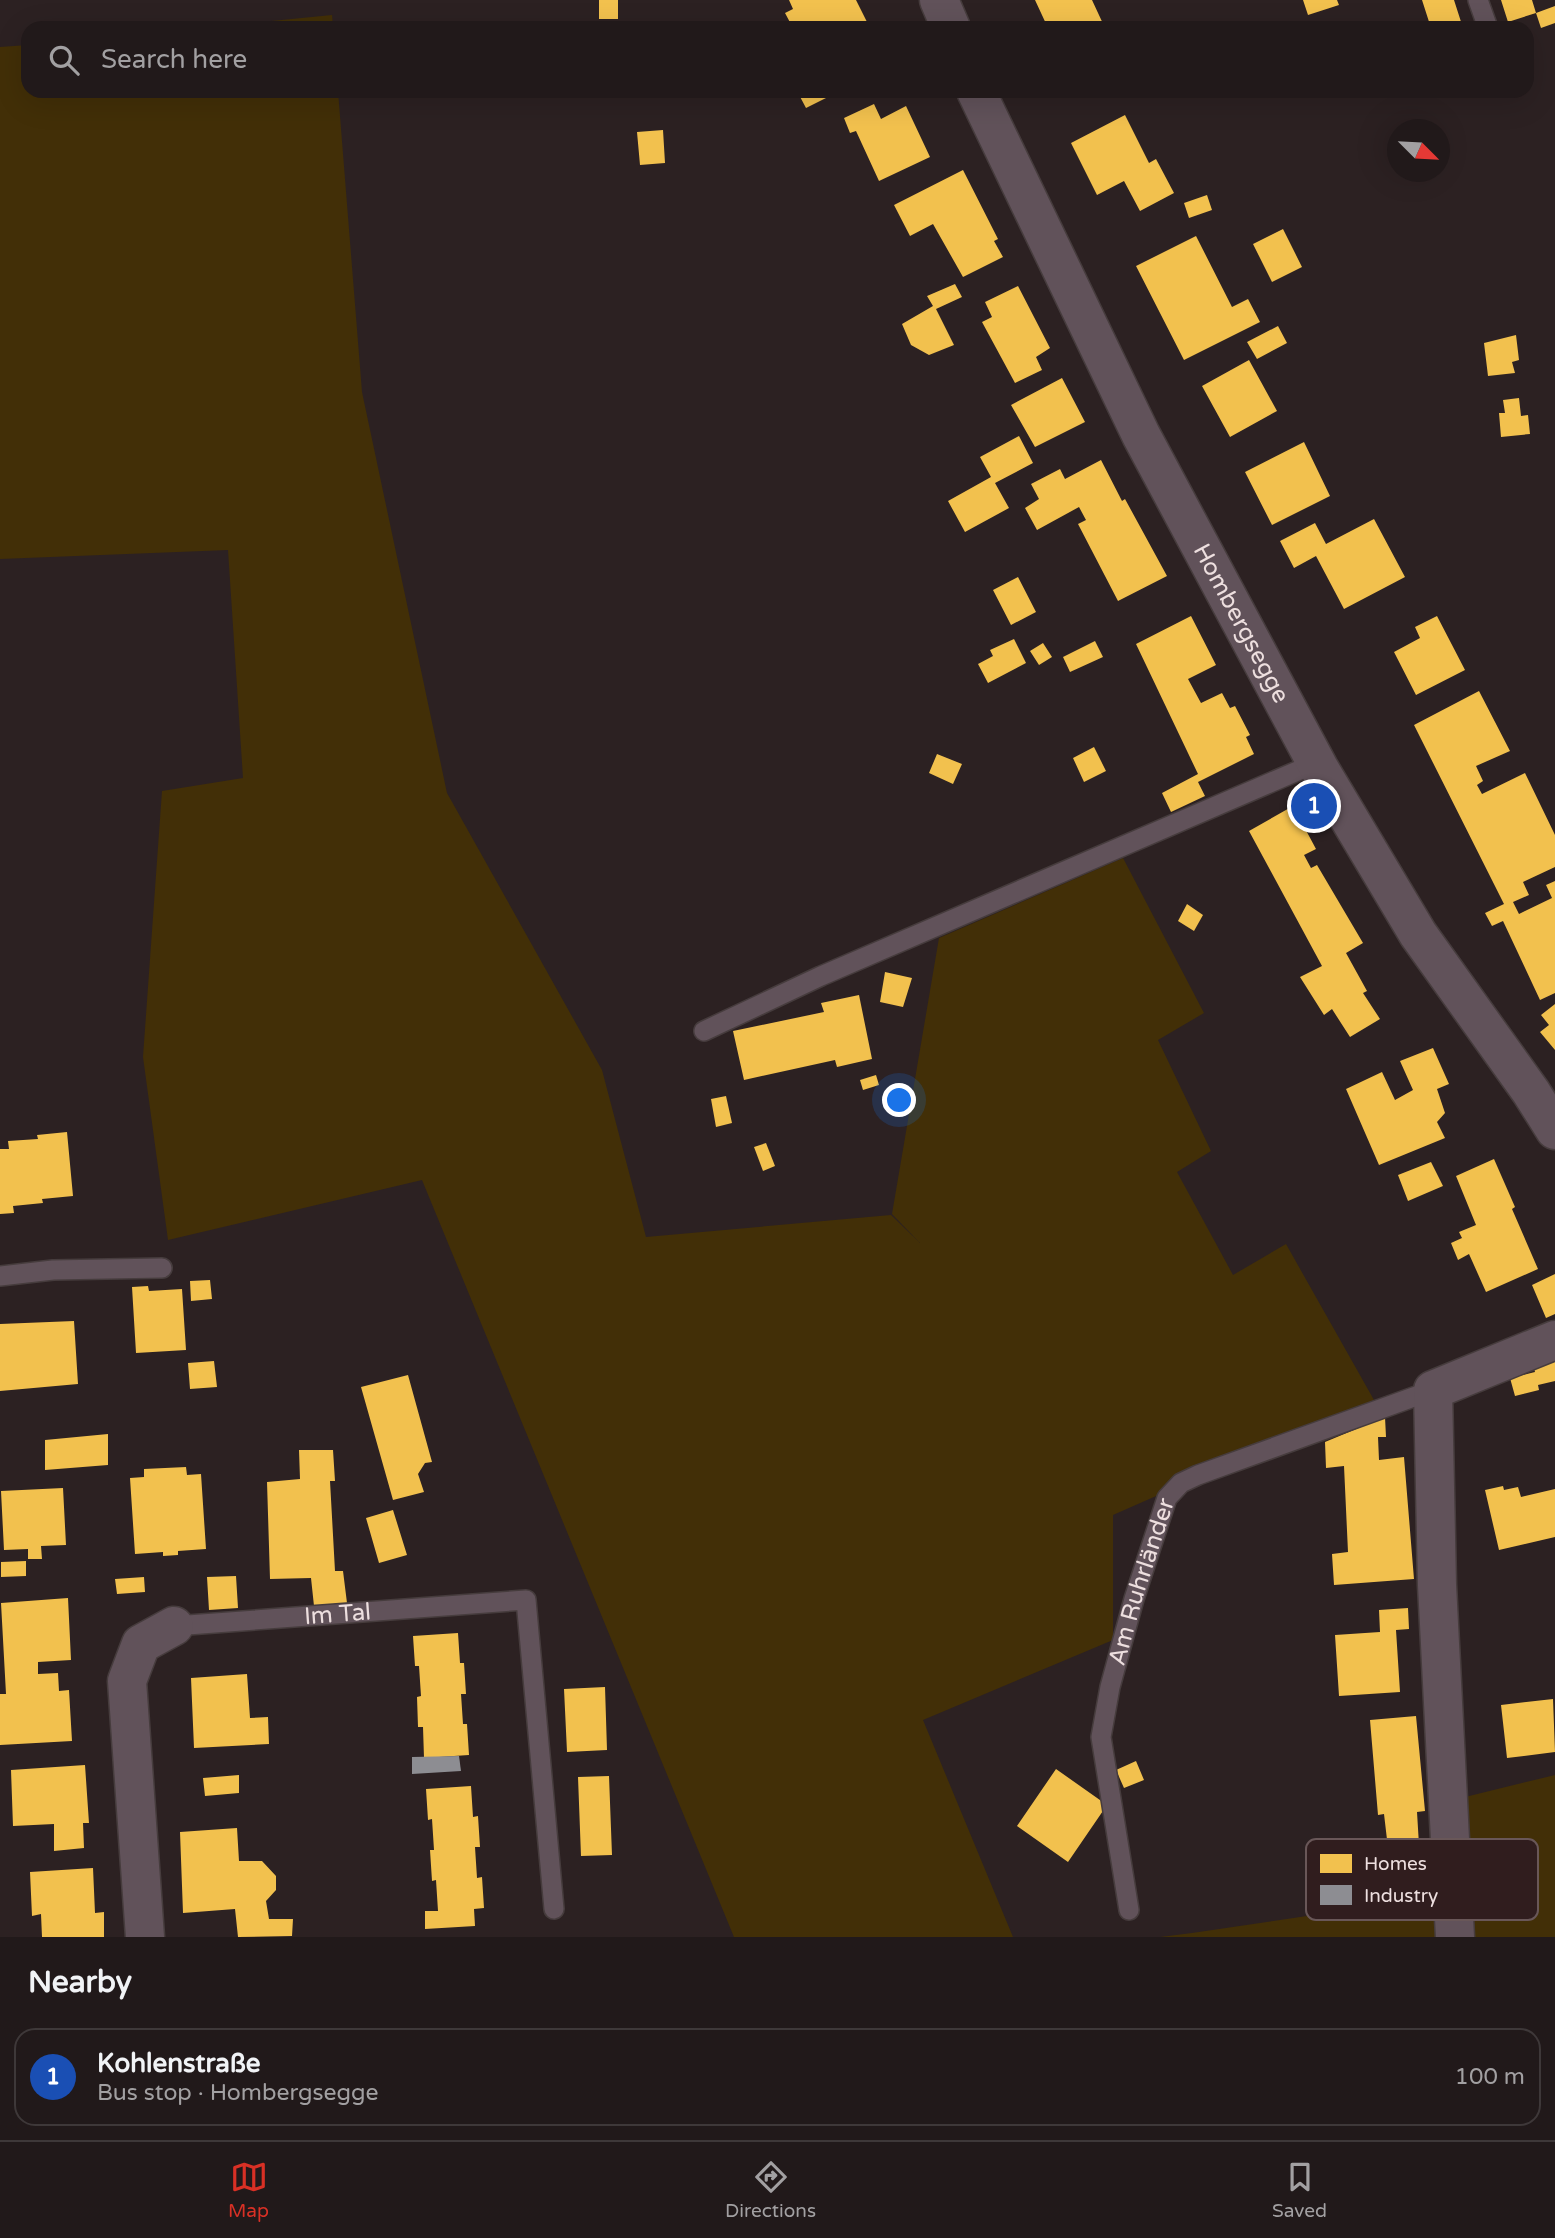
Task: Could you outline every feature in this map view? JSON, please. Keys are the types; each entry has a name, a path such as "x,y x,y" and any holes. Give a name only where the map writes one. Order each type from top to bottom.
{"street":[{"path":"939,0 948,21"},
{"name":"Hombergsegge","path":"979,98 1141,435 1316,762 1418,934 1555,1130"},
{"name":"Am Ruhrländer","path":"1433,1390 1555,1340"},
{"path":"1433,1390 1437,1585 1450,1839"},
{"name":"Im Tal","path":"145,1937 127,1681 141,1644 174,1626"}],"lane":[{"path":"1478,0 1486,21"},
{"path":"704,1031 821,976 1316,762"},
{"path":"0,1276 54,1270 162,1268"},
{"name":"Am Ruhrländer","path":"1129,1910 1101,1737 1134,1599 1167,1498 1181,1483 1198,1475 1433,1390"},
{"name":"Im Tal","path":"174,1626 526,1600 554,1909"}],"shaded area":[{"path":"332,15 332,21 272,21"},
{"path":"21,46 21,98 339,98 362,392 447,793 602,1070 646,1237 891,1215 920,1243 892,1214 939,938 1123,858 1204,1013 1158,1040 1211,1151 1177,1172 1233,1275 1286,1244 1374,1400 1113,1515 1113,1640 923,1720 1013,1937 734,1937 422,1180 168,1240 143,1057 162,791 243,778 228,550 0,559 0,47"},
{"path":"1555,1775 1555,1937 1466,1937 1465,1920 1538,1920 1538,1839 1460,1839 1457,1799"},
{"path":"1306,1916 1306,1920 1449,1920 1450,1937 1160,1937"}],"building: Homes":[{"path":"599,0 618,0 618,19 599,19"},
{"path":"789,0 856,0 866,21 789,21 785,13 793,9"},
{"path":"1035,0 1092,0 1102,21 1045,21"},
{"path":"1303,0 1337,0 1339,5 1308,15"},
{"path":"1422,0 1454,0 1461,21 1429,21"},
{"path":"1501,0 1532,0 1536,13 1508,21"},
{"path":"1555,6 1555,23 1541,28 1536,13"},
{"path":"801,98 826,98 806,108"},
{"path":"874,104 881,119 906,106 930,157 879,181 856,131 850,133 844,118"},
{"path":"1125,115 1149,163 1156,159 1174,193 1140,211 1124,181 1097,195 1071,143"},
{"path":"663,130 665,163 640,165 637,132"},
{"path":"963,170 998,239 994,241 1003,257 963,277 933,224 910,236 894,205"},
{"path":"1207,195 1212,210 1189,218 1184,203"},
{"path":"1283,229 1302,267 1272,282 1253,244"},
{"path":"1196,236 1232,307 1248,299 1260,322 1184,360 1136,266"},
{"path":"955,284 962,297 936,309 954,345 929,355 911,345 902,324 933,306 927,296"},
{"path":"1018,286 1050,348 1036,357 1042,370 1015,383 982,322 992,317 985,302"},
{"path":"1278,326 1287,343 1257,359 1247,342"},
{"path":"1516,335 1519,360 1512,362 1515,373 1488,376 1484,343"},
{"path":"1249,360 1277,411 1230,437 1202,386"},
{"path":"1062,378 1085,422 1035,447 1011,405"},
{"path":"1519,398 1521,416 1528,415 1530,434 1501,437 1499,413 1505,413 1503,400"},
{"path":"1019,436 1033,463 995,483 1009,508 965,532 948,501 991,477 980,457"},
{"path":"1304,442 1330,496 1272,525 1245,472"},
{"path":"1101,460 1167,576 1118,601 1078,524 1086,520 1079,507 1037,530 1025,508 1039,499 1031,484 1060,469 1065,479"},
{"path":"1374,519 1405,577 1344,609 1316,556 1294,568 1280,541 1315,523 1326,544"},
{"path":"1018,577 1036,612 1011,625 993,590"},
{"path":"1191,616 1216,665 1188,679 1201,703 1222,693 1230,708 1235,706 1250,735 1246,737 1254,754 1198,782 1205,796 1171,812 1162,793 1198,774 1136,644"},
{"path":"1437,616 1465,670 1416,695 1394,652 1420,638 1415,627"},
{"path":"1014,639 1026,663 988,683 978,664 993,656 990,650"},
{"path":"1095,641 1103,657 1070,672 1063,657"},
{"path":"1043,643 1052,657 1039,665 1030,651"},
{"path":"1479,691 1510,751 1476,766 1483,781 1477,785 1482,794 1525,773 1555,835 1555,867 1523,882 1529,895 1513,902 1519,914 1552,898 1546,885 1555,881 1555,993 1540,1000 1503,921 1492,926 1485,913 1504,904 1414,725"},
{"path":"1094,747 1106,771 1084,782 1073,758"},
{"path":"937,754 962,764 953,784 929,773"},
{"path":"1293,806 1316,849 1304,855 1311,868 1317,865 1363,943 1346,953 1367,991 1363,993 1380,1019 1350,1037 1332,1009 1324,1015 1300,977 1322,966 1249,831"},
{"path":"1187,904 1203,915 1194,931 1178,921"},
{"path":"885,972 912,978 903,1007 880,1002"},
{"path":"859,995 872,1059 837,1067 835,1060 744,1080 733,1031 824,1012 821,1003"},
{"path":"1555,1004 1555,1050 1540,1032 1549,1025 1541,1015"},
{"path":"1433,1048 1449,1084 1437,1089 1445,1113 1437,1122 1445,1138 1379,1165 1346,1089 1382,1072 1395,1100 1413,1090 1400,1061"},
{"path":"876,1075 879,1085 863,1090 860,1080"},
{"path":"726,1096 732,1123 716,1127 711,1099"},
{"path":"67,1132 73,1196 42,1199 43,1203 13,1206 14,1213 0,1214 0,1149 9,1149 8,1141 38,1139 37,1135"},
{"path":"766,1143 775,1166 763,1171 754,1147"},
{"path":"1494,1159 1538,1269 1486,1292 1469,1254 1458,1260 1451,1243 1462,1238 1459,1232 1476,1225 1456,1176"},
{"path":"1431,1162 1443,1186 1408,1201 1398,1175"},
{"path":"1555,1274 1555,1314 1546,1318 1532,1285"},
{"path":"210,1280 212,1299 191,1301 190,1281"},
{"path":"148,1286 149,1291 182,1289 186,1350 136,1353 132,1287"},
{"path":"74,1321 78,1384 0,1391 0,1324"},
{"path":"1555,1360 1555,1381 1538,1385 1539,1390 1515,1396 1510,1378 1535,1372 1533,1365"},
{"path":"214,1361 217,1387 190,1389 188,1363"},
{"path":"408,1375 432,1462 425,1463 418,1474 424,1492 393,1500 361,1387"},
{"path":"1385,1417 1386,1437 1378,1437 1379,1460 1404,1457 1414,1579 1334,1585 1332,1554 1348,1552 1344,1466 1326,1468 1325,1442"},
{"path":"108,1434 108,1465 45,1470 45,1440"},
{"path":"299,1450 333,1450 335,1481 330,1481 335,1571 343,1571 347,1603 314,1606 311,1578 270,1579 267,1482 300,1479"},
{"path":"186,1467 187,1475 201,1474 206,1549 178,1551 178,1555 163,1556 163,1552 135,1554 130,1478 144,1477 144,1469"},
{"path":"1503,1486 1504,1490 1518,1487 1521,1497 1555,1489 1555,1537 1499,1550 1485,1490"},
{"path":"63,1488 66,1545 41,1546 42,1559 28,1559 28,1549 4,1550 1,1491"},
{"path":"393,1510 407,1555 379,1563 366,1518"},
{"path":"26,1561 26,1576 1,1577 1,1562"},
{"path":"236,1576 238,1608 209,1610 207,1577"},
{"path":"144,1577 145,1592 117,1594 115,1579"},
{"path":"68,1598 71,1660 38,1662 38,1674 58,1673 59,1691 69,1690 72,1741 0,1745 0,1694 6,1694 1,1603"},
{"path":"1408,1608 1409,1629 1396,1630 1400,1692 1339,1696 1335,1635 1380,1632 1379,1610"},
{"path":"458,1633 460,1663 464,1663 466,1694 461,1694 469,1755 424,1758 423,1727 418,1727 417,1697 421,1696 419,1666 415,1666 413,1636"},
{"path":"247,1674 250,1718 268,1717 269,1744 194,1748 191,1678"},
{"path":"605,1687 607,1750 567,1752 564,1689"},
{"path":"1553,1699 1555,1752 1507,1758 1501,1705"},
{"path":"1416,1716 1425,1811 1417,1812 1419,1839 1387,1839 1384,1814 1378,1815 1370,1720"},
{"path":"1136,1761 1144,1780 1124,1788 1116,1770"},
{"path":"85,1765 89,1823 83,1823 84,1848 54,1851 54,1824 13,1826 11,1770"},
{"path":"1056,1769 1107,1805 1068,1862 1017,1826"},
{"path":"239,1775 239,1793 205,1796 203,1778"},
{"path":"609,1776 612,1855 581,1856 578,1777"},
{"path":"471,1786 473,1817 478,1816 480,1847 475,1847 477,1878 482,1877 484,1908 474,1909 475,1926 425,1929 425,1911 438,1911 436,1880 432,1881 432,1819 428,1820 426,1789"},
{"path":"237,1828 239,1861 262,1861 276,1876 276,1890 266,1901 269,1919 293,1919 292,1936 238,1937 235,1909 183,1913 180,1832"},
{"path":"93,1868 95,1913 104,1912 104,1937 42,1937 41,1914 32,1916 30,1872"}],"building: Industry":[{"path":"459,1756 461,1771 412,1774 412,1757"}],"place":[{"name":"Kohlenstraße","path":"1314,806"}]}
